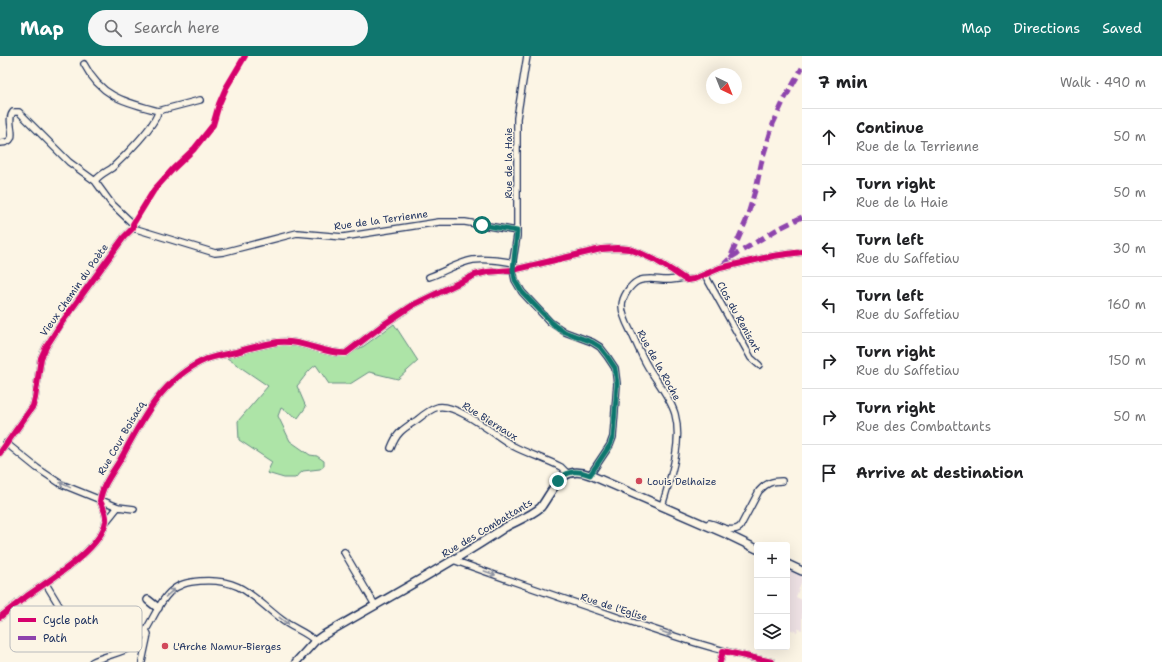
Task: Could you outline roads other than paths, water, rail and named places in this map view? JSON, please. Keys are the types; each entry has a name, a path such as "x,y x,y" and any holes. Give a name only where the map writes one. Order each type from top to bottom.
{"street":[{"name":"Rue de la Haie","path":"513,270 517,243 517,118 527,56"},
{"path":"84,64 92,78 107,92 126,102 158,110 200,100"},
{"path":"95,181 129,150 155,121 158,110"},
{"path":"0,143 8,142 11,139 11,114 14,112 19,112 69,162 95,181 111,203 133,224 133,228"},
{"name":"Rue de la Terrienne","path":"133,228 215,252 224,252 292,234 307,233 343,237 439,222 465,222 517,231"},
{"name":"Vieux Chemin du Poète","path":"0,453 33,406 41,358 52,337 124,237 133,228"},
{"name":"Rue Cour Boisacq","path":"100,501 105,485 149,408 158,396 169,384 195,365 208,359 278,342 304,344 340,353 346,352 383,324 424,300 482,273 496,270 513,270 601,249 628,249 640,253 683,278"},
{"name":"Rue de la Roche","path":"662,506 676,452 677,425 675,414 670,402 647,366 624,319 622,306 627,292 637,282 645,279 694,279 716,269 727,266 773,256 802,252"},
{"path":"429,277 459,264 474,260 506,261 513,263"},
{"path":"513,270 515,280 522,292 550,322 565,332 592,342 600,347 615,368 617,384 613,437 610,445 590,475"},
{"name":"Clos du Renisart","path":"705,275 751,358 759,366"},
{"name":"Rue Biernaux","path":"391,448 400,431 436,408 443,407 459,411 510,444 561,467 567,473"},
{"path":"6,443 36,468 61,484 100,501 118,507 134,509"},
{"path":"567,473 581,472 590,475 754,548"},
{"name":"Rue des Combattants","path":"296,662 315,641 536,511 541,507 562,477 567,473"},
{"path":"706,526 709,523 730,530 737,530 759,491 773,481 782,481"},
{"path":"100,501 105,509 106,522"},
{"path":"15,606 91,548 106,522 118,507"},
{"path":"344,552 375,605"},
{"name":"Rue de l'Eglise","path":"453,560 527,587 723,651 772,662"},
{"path":"790,565 802,571"},
{"path":"142,635 151,623 164,598 178,586 186,583 211,580 224,582 247,591 294,628 315,641"},
{"path":"46,584 59,606"},
{"path":"148,600 158,608"},
{"path":"0,617 10,610"},
{"path":"142,662 148,634 146,630"},
{"path":"720,662 723,651"},
{"path":"92,662 117,652"}],"place":[{"name":"Louis Delhaize","path":"639,481"},
{"name":"L'Arche Namur-Bierges","path":"165,646"}]}
